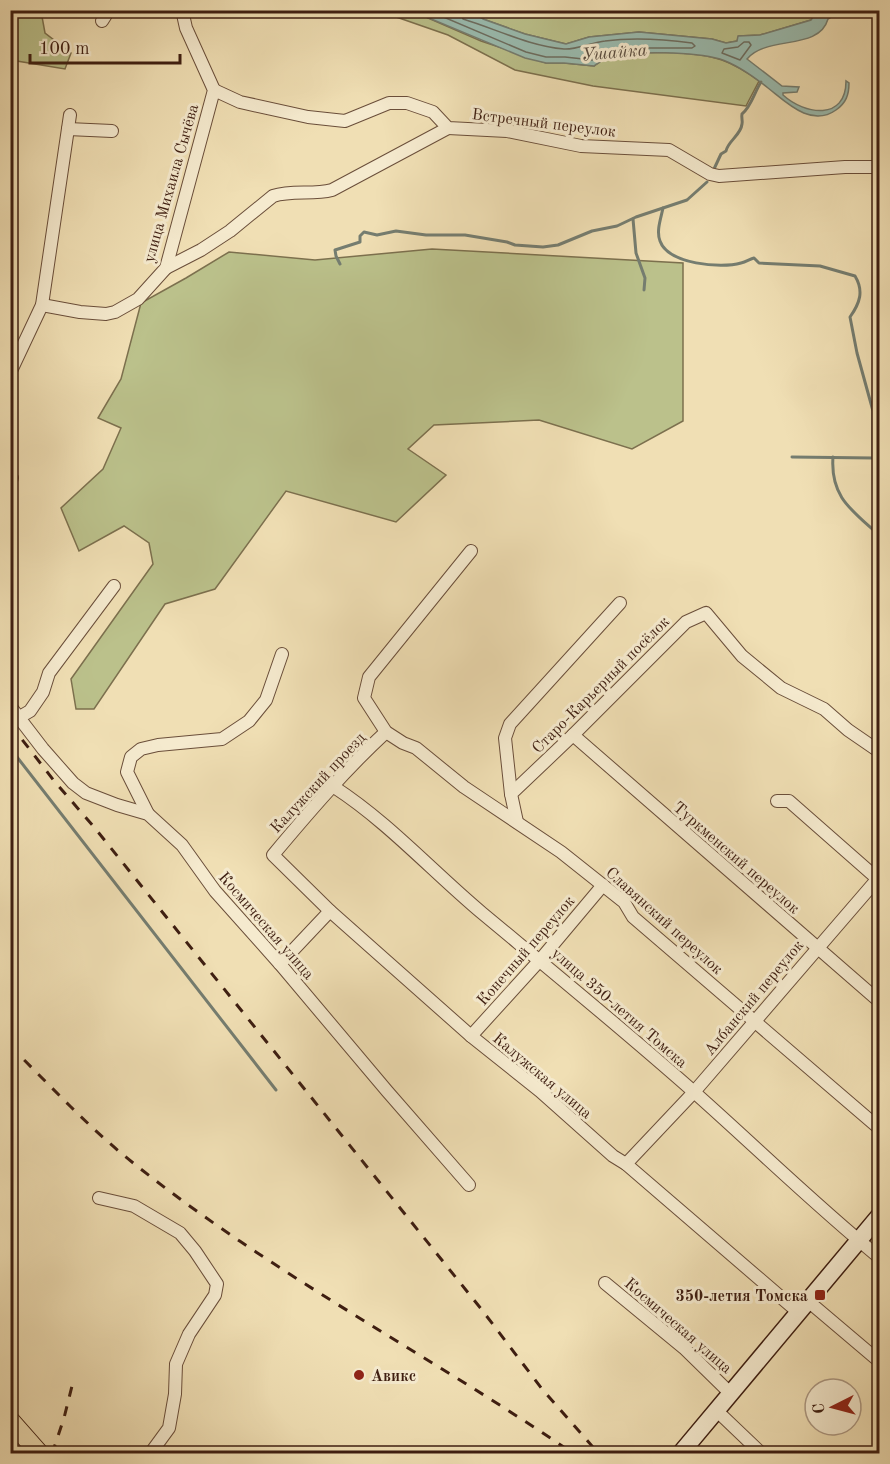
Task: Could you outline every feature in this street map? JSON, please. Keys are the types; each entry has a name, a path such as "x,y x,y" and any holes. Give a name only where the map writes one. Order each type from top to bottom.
{"main road":[{"path":"15,1425 40,1454"}],"street":[{"name":"улица Михаила Сычёва","path":"42,305 81,312 106,314 115,312 138,299 166,268 214,90 186,28 182,10"},
{"name":"Встречный переулок","path":"214,90 240,102 308,117 345,121 389,103 406,103 434,112 448,128 507,131 581,146 669,150 711,174 719,176 845,167 879,167"},
{"path":"10,373 42,305 70,115"},
{"path":"166,268 201,250 230,231 273,196 281,193 321,193 332,190 448,128"},
{"path":"68,129 112,131"},
{"path":"386,732 364,698 369,677 471,551"},
{"path":"18,718 30,711 43,692 50,673 114,586"},
{"path":"517,822 511,794 505,738 510,724 620,603"},
{"name":"Старо-Карьерный посёлок","path":"511,794 686,622 706,613 742,656 781,688 824,709 879,752"},
{"path":"148,814 127,772 131,757 141,749 158,745 222,739 249,721 266,700 282,654"},
{"name":"Космическая улица","path":"10,706 73,783 86,793 148,814 182,845 215,891 469,1185"},
{"name":"Калужский проезд","path":"273,855 322,795 334,786 386,732"},
{"name":"Славянский переулок","path":"386,732 416,748 464,787 561,852 603,885 624,902 633,917 879,1129"},
{"name":"Туркменский переулок","path":"573,735 879,1002"},
{"name":"улица 350-летия Томска","path":"334,786 360,804 473,905 694,1092 879,1258"},
{"path":"777,801 789,801 879,879"},
{"name":"Калужская улица","path":"273,855 330,911 471,1036 540,1091 613,1156 803,1306 879,1362"},
{"name":"Албанский переулок","path":"626,1164 694,1092 817,946 879,879"},
{"name":"Конечный переулок","path":"471,1036 540,960 603,885"},
{"path":"280,964 330,911"},
{"path":"99,1198 134,1206 180,1233 195,1251 216,1284 215,1295 189,1334 176,1364 175,1394 169,1428 150,1454"},
{"path":"681,1454 879,1215"},
{"name":"Космическая улица","path":"605,1283 684,1348 730,1393"},
{"path":"716,1410 762,1454"}],"green space":[{"path":"10,11 41,11 45,33 71,53 65,69 11,60"},
{"path":"379,11 412,11 481,41 546,63 594,66 606,58 621,55 650,52 682,53 722,60 759,81 746,106 593,86 515,70 448,35"},
{"path":"459,11 817,11 811,20 760,35 739,36 737,41 726,43 712,39 639,32 589,37 566,44 525,34 477,15"},
{"path":"432,249 683,263 683,421 632,449 539,420 434,425 408,449 446,475 396,522 286,491 215,589 165,604 94,709 76,709 71,679 153,564 149,543 124,526 79,551 61,508 103,469 121,428 98,418 121,379 141,303 229,252 315,260"}],"water":[{"name":"Ушайка","path":"458,10 525,34 566,44 589,37 639,32 712,39 726,43 737,41 738,36 760,35 811,20 817,11 879,11 880,15 839,12 828,19 823,29 814,35 767,47 747,59 782,86 799,87 797,92 783,93 783,95 802,107 813,110 832,108 839,103 844,94 846,81 849,83 845,102 827,115 817,116 799,111 745,71 720,59 696,55 649,53 610,57 594,66 546,63 525,58 412,11"}],"waterway":[{"path":"714,169 721,154 726,151 741,128 742,114 761,82"},
{"path":"340,264 335,250 360,242 360,236 364,232 377,235 396,231 426,235 465,235 515,245 543,247 558,245 592,231 617,226 636,217 687,200 707,182"},
{"path":"663,208 659,229 660,241 665,249 684,260 709,265 732,265 754,258 759,263 820,266 855,276 858,281 860,297 850,317 873,411 873,458 792,457"},
{"path":"633,219 636,253 645,278 644,290"},
{"path":"833,457 833,471 839,493 852,511 880,536"},
{"path":"10,748 276,1090"}],"railway":[{"path":"10,724 482,1310 542,1389 599,1454"},
{"path":"10,1046 100,1135 185,1202 294,1277 519,1417 574,1454"},
{"path":"52,1454 74,1378"}],"place":[{"name":"350-летия Томска","path":"820,1295"},
{"name":"Авикс","path":"359,1375"}]}
